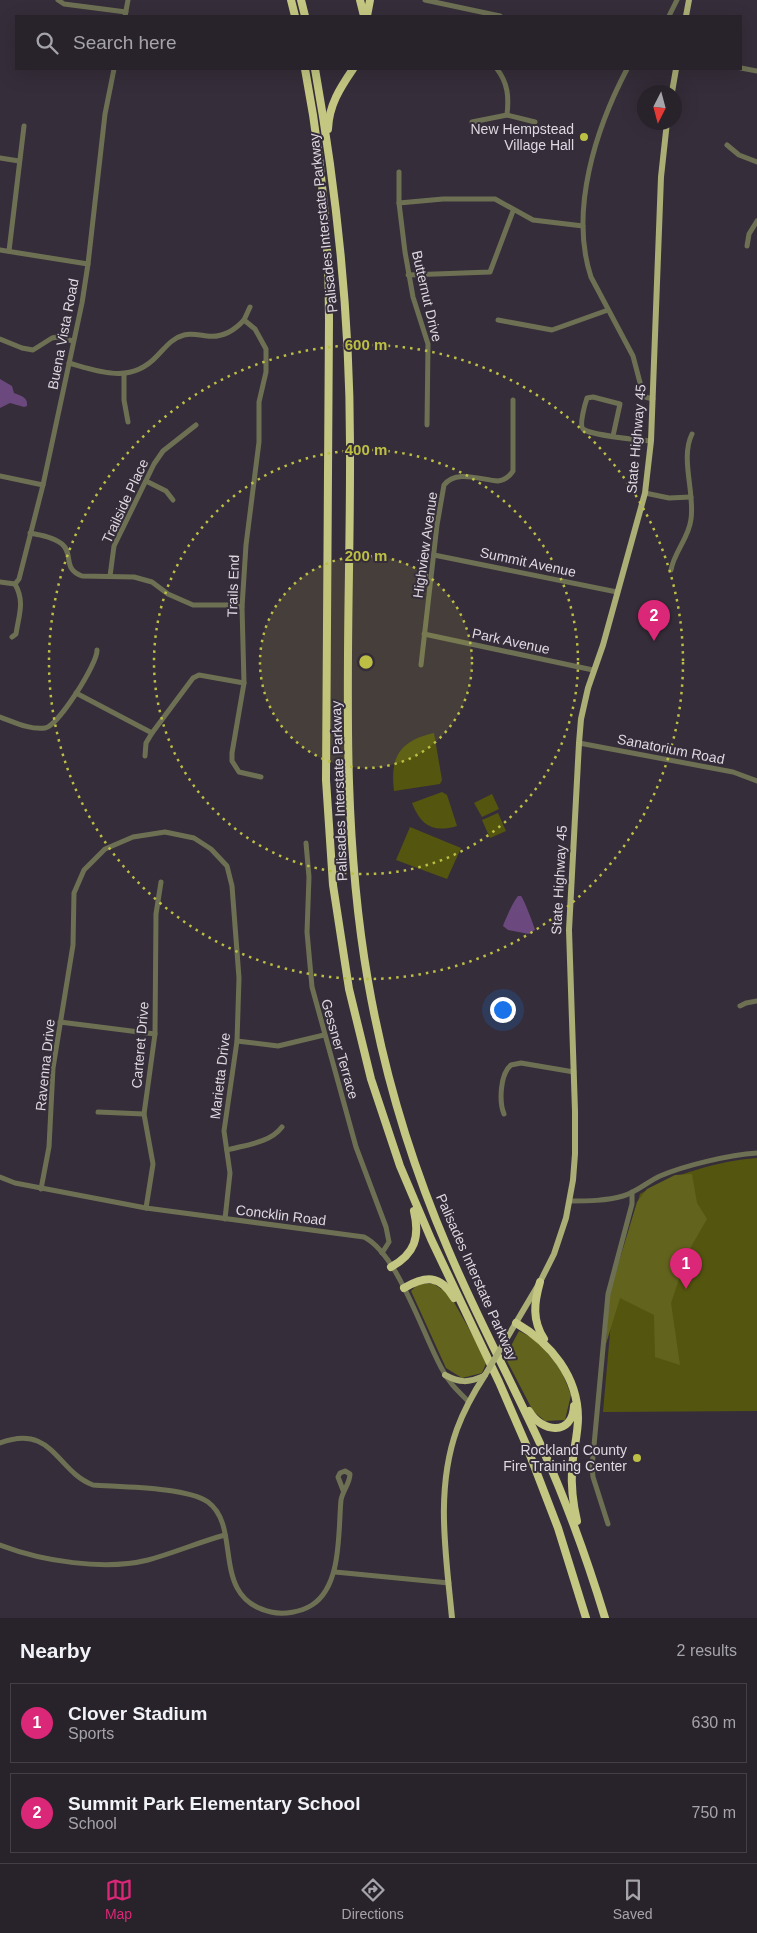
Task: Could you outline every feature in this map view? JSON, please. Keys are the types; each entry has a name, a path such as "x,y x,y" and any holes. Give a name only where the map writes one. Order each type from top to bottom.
{"highway":[{"path":"291,0 295,15"},
{"path":"301,0 304,15"},
{"path":"360,0 367,15"},
{"path":"367,15 372,0"},
{"name":"Palisades Interstate Parkway","path":"305,70 320,162 328,267 325,740 330,858 339,930 355,1014 371,1079 396,1154 428,1233 512,1412 540,1478 586,1618"},
{"name":"Palisades Interstate Parkway","path":"315,70 332,179 343,284 349,389 348,784 353,869 360,934 379,1037 409,1146 445,1244 554,1476 587,1562 605,1618"},
{"path":"332,179 328,132 330,115 338,92 352,70"},
{"path":"391,1267 410,1253 415,1240 416,1230 414,1209 396,1154"},
{"path":"404,1288 424,1279 434,1280 442,1284 451,1293 476,1334"},
{"path":"540,1282 535,1302 536,1320 541,1335 566,1372 577,1406 578,1419 572,1468 572,1494 587,1562"},
{"path":"516,1323 534,1334 554,1353"},
{"path":"499,1358 532,1417 544,1427 558,1428 569,1421 574,1409 573,1391"}],"main road":[{"path":"686,15 689,0"},
{"path":"673,85 676,70"},
{"name":"State Highway 45","path":"452,1618 444,1523 446,1473 453,1441 469,1402 540,1282 558,1245 570,1201 575,1159 569,930 578,743 584,703 593,670 603,645 645,494 653,399 662,177 666,130"},
{"path":"445,1375 457,1381 466,1382 485,1375"}],"street":[{"path":"58,0 64,4 125,14 128,0"},
{"path":"425,0 496,15"},
{"path":"464,0 468,15"},
{"path":"670,15 677,0"},
{"path":"742,68 757,71"},
{"name":"Buena Vista Road","path":"15,584 19,579 43,485 88,264 105,114 114,70"},
{"path":"498,70 507,87 509,100 507,114"},
{"path":"626,70 612,99 592,159 587,184 583,239 587,265 595,286 633,356 643,394 645,397 653,399"},
{"path":"472,122 507,114 535,122"},
{"path":"9,251 24,126"},
{"path":"727,145 739,155 757,162"},
{"path":"0,158 19,161"},
{"name":"Butternut Drive","path":"399,172 399,203 408,275 420,322 428,344 427,425"},
{"path":"399,203 494,199 513,211 533,220 583,226"},
{"path":"408,275 490,272 513,211"},
{"path":"747,246 749,234 757,221"},
{"path":"0,250 88,264"},
{"path":"69,362 111,373 124,374 136,372 145,367 171,342 183,335 222,335 236,328 244,320 250,307"},
{"path":"498,320 552,330 608,310"},
{"name":"Trails End","path":"244,320 254,329 266,349 265,376 259,402 259,442 246,545 242,607 244,683 232,762 239,772 261,777"},
{"path":"0,339 22,348 33,350 52,338 57,337 73,341"},
{"path":"124,374 124,400 128,422"},
{"path":"613,436 620,404 593,397 587,398 582,417 583,429 613,436 650,441"},
{"name":"Highview Avenue","path":"421,665 442,492 448,480 458,476 498,481 504,480 513,471 513,400"},
{"name":"Trailside Place","path":"110,576 114,546 154,464 163,451 196,424"},
{"path":"671,570 691,520 687,451 692,434"},
{"path":"0,476 43,485"},
{"path":"146,481 166,491 173,500"},
{"path":"645,494 669,498 691,498"},
{"path":"30,533 49,537 64,545 68,552 71,569 76,574 82,576 134,577 152,582 168,594 194,604 242,607"},
{"name":"Summit Avenue","path":"434,555 617,592"},
{"path":"0,582 15,584 21,594 16,634 12,637"},
{"name":"Park Avenue","path":"424,634 593,670"},
{"path":"0,717 35,728 46,728 54,724 76,693 96,659 97,650"},
{"path":"145,756 146,743 152,733 193,678 199,675 244,683"},
{"path":"76,693 152,733"},
{"name":"Sanatorium Road","path":"578,743 732,772 757,781"},
{"name":"Marietta Drive","path":"73,945 74,893 84,870 105,849 133,837 165,832 194,838 211,849 227,866 232,886 239,978 237,1041 224,1131 230,1173 225,1219"},
{"name":"Gessner Terrace","path":"306,842 309,877 307,920 312,990 356,1147 386,1227 389,1242 382,1252"},
{"name":"Carteret Drive","path":"146,1208 153,1164 144,1114 155,1034 156,914 161,882"},
{"name":"Ravenna Drive","path":"41,1188 49,1147 53,1068 73,945"},
{"path":"740,1006 757,1001"},
{"path":"60,1022 155,1034"},
{"path":"237,1041 278,1046 324,1035"},
{"path":"504,1114 501,1102 504,1074 511,1065 521,1063 574,1072"},
{"path":"98,1112 144,1114"},
{"path":"227,1150 270,1138 277,1134 282,1127"},
{"path":"570,1201 611,1198 632,1192 674,1171 744,1154 757,1153"},
{"name":"Concklin Road","path":"0,1178 15,1184 146,1208 358,1235 369,1240 382,1252 404,1288 445,1375 469,1402"},
{"path":"608,1524 593,1478 592,1467 608,1298 632,1204 632,1192"},
{"path":"0,1443 9,1439 20,1438 40,1442 55,1452 83,1481 93,1485 184,1492 208,1502 215,1509 222,1522 232,1576 236,1586 250,1603 262,1610 283,1613 294,1612 312,1605 324,1593 334,1572 343,1490"},
{"path":"0,1545 57,1561 85,1564 122,1563 145,1561 225,1535"},
{"path":"334,1572 449,1583"}],"shaded area":[{"path":"0,379 12,386 14,393 25,399 27,406 24,407 10,403 0,408"},
{"path":"434,733 442,780 440,784 394,791 394,769 399,752 412,741"},
{"path":"442,792 447,795 457,826 441,829 429,826 419,817 412,803"},
{"path":"492,794 499,809 482,817 474,803"},
{"path":"498,813 506,831 490,838 482,820"},
{"path":"410,827 461,848 447,879 396,860"},
{"path":"518,896 522,898 535,930 529,934 508,930 503,926"},
{"path":"757,1158 757,1411 603,1412 613,1299 640,1194 667,1180 712,1165"},
{"path":"692,1174 697,1203 707,1219 688,1252 671,1303 680,1365 655,1357 654,1315 620,1298 606,1344 609,1295 637,1202 647,1189 675,1175"},
{"path":"419,1283 434,1284 450,1295 487,1361 482,1373 462,1378 446,1368 411,1291"},
{"path":"519,1331 537,1340 561,1370 571,1395 565,1420 545,1421 533,1411 505,1357"}],"place":[{"name":"New Hempstead Village Hall","path":"584,137"},
{"name":"Summit Park Elementary School","path":"654,641"},
{"name":"Clover Stadium","path":"686,1289"},
{"name":"Rockland County Fire Training Center","path":"637,1458"}]}
